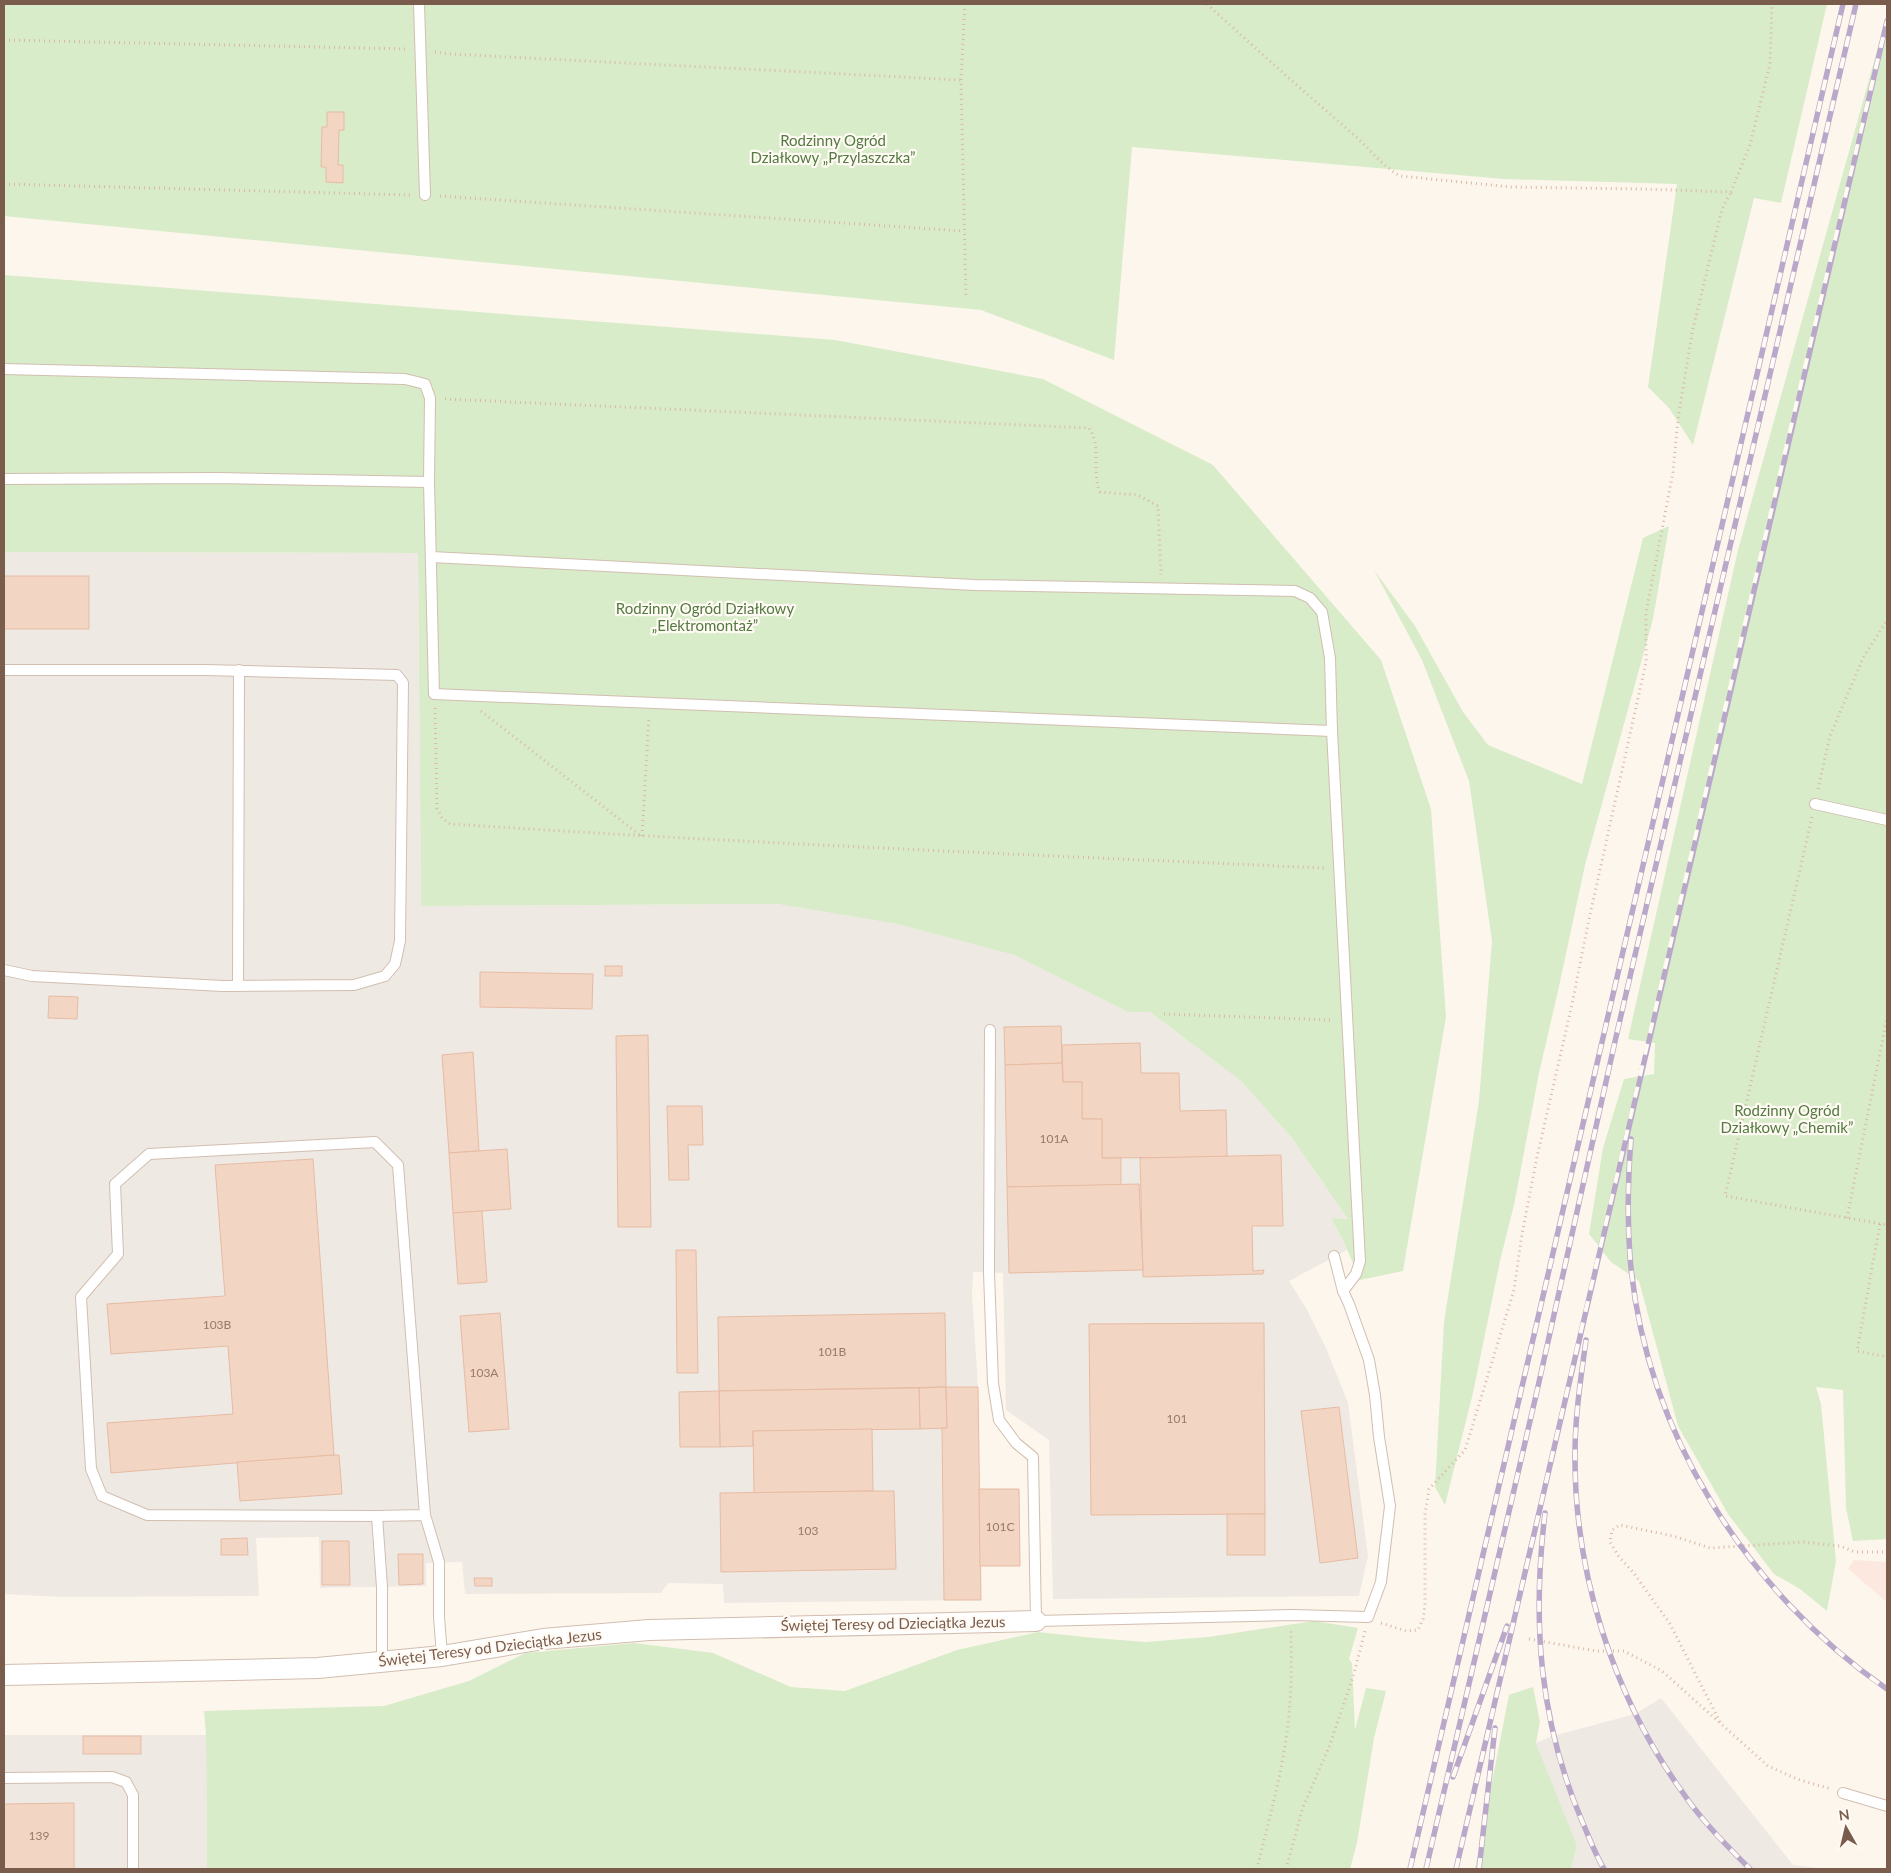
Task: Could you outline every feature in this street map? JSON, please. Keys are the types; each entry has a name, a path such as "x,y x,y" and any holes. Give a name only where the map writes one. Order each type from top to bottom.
{"street":[{"name":"Świętej Teresy od Dzieciątka Jezus","path":"4,1675 318,1668 442,1656 543,1639 649,1630 1036,1621"}],"lane":[{"path":"419,4 422,50 425,195"},
{"path":"4,369 405,379 424,384 430,398 434,694 1332,731"},
{"path":"4,479 218,478 430,482"},
{"path":"431,557 974,585 1295,591 1304,594 1316,603 1322,612 1330,658 1332,731 1360,1261 1356,1274 1342,1291"},
{"path":"4,670 239,670 397,675 403,683 400,941 395,964 384,976 354,985 238,986 32,976 4,970"},
{"path":"238,986 239,670"},
{"path":"1815,804 1887,820"},
{"path":"990,1030 989,1273 993,1383 999,1420 1016,1443 1033,1457 1036,1621 1292,1615 1368,1617 1381,1582 1390,1506 1369,1360 1350,1304 1342,1291 1334,1256"},
{"path":"425,1515 146,1514 102,1496 91,1469 82,1297 118,1254 115,1184 149,1154 375,1142 398,1165 425,1515 438,1562 442,1656"},
{"path":"376,1516 382,1587 382,1663"},
{"path":"4,1778 112,1777 126,1782 133,1795 133,1869"},
{"path":"1843,1793 1887,1806"}],"path":[{"path":"965,4 961,80 966,298"},
{"path":"1207,4 1272,64 1363,143 1389,169 1400,176 1511,187 1731,192"},
{"path":"1286,1869 1303,1807 1329,1747 1353,1677 1368,1617 1379,1623 1406,1630 1418,1630 1423,1619 1426,1605 1424,1515 1429,1489 1465,1450 1514,1290 1522,1234 1544,1120 1571,1009 1646,662 1646,613 1673,472 1678,419 1692,333 1722,209 1750,145 1770,64 1772,4"},
{"path":"4,40 422,50 449,54 961,80"},
{"path":"4,184 425,195 963,231"},
{"path":"430,398 1089,428 1095,436 1096,484 1100,492 1138,495 1158,506 1161,589"},
{"path":"1887,620 1863,658 1830,736 1724,1196 1887,1225"},
{"path":"434,694 438,808 442,818 450,824 975,853 1340,868"},
{"path":"460,695 642,836"},
{"path":"642,836 650,703"},
{"path":"1164,1014 1347,1020"},
{"path":"1847,1218 1887,1018"},
{"path":"1880,1224 1857,1351 1887,1357"},
{"path":"1720,1722 1670,1624 1633,1572 1619,1557 1610,1542 1612,1530 1620,1525 1640,1528 1710,1548 1803,1542 1840,1546 1855,1552 1887,1552"},
{"path":"1257,1869 1279,1780 1286,1738 1290,1702 1292,1615"},
{"path":"1529,1639 1596,1651 1624,1650 1662,1672 1768,1766 1797,1779 1843,1793"}],"shaded area":[{"path":"4,552 418,553 421,906 777,904 897,924 1014,955 1128,1012 1150,1012 1241,1081 1292,1138 1348,1219 1331,1218 1347,1250 1289,1281 1306,1308 1326,1348 1348,1403 1368,1556 1359,1596 1053,1599 1049,1440 1006,1410 1003,1273 973,1272 972,1294 978,1387 979,1489 1019,1489 1020,1566 981,1566 981,1600 724,1603 723,1584 668,1583 661,1593 465,1594 462,1562 426,1563 426,1586 320,1588 319,1537 256,1538 259,1596 60,1597 4,1594"},
{"path":"1854,1560 1887,1562 1887,1602 1848,1569"},
{"path":"1661,1698 1793,1865 1827,1869 1571,1869 1577,1845 1536,1743 1553,1736 1635,1714"},
{"path":"4,1735 206,1735 207,1869 4,1869"}],"green space":[{"name":"Rodzinny Ogród Działkowy „Przylaszczka”","path":"4,4 1827,4 1781,203 1754,198 1693,445 1669,408 1648,387 1677,184 1504,179 1132,147 1114,360 981,310 4,216"},
{"name":"Rodzinny Ogród Działkowy „Chemik”","path":"1887,15 1887,1539 1853,1541 1846,1508 1843,1390 1816,1387 1821,1404 1836,1561 1827,1611 1800,1589 1774,1574 1728,1514 1678,1426 1639,1281 1611,1262 1589,1234 1603,1148 1624,1079 1654,1074 1655,1043 1628,1039 1738,550"},
{"name":"Rodzinny Ogród Działkowy „Elektromontaż”","path":"4,275 835,340 1043,379 1213,465 1381,660 1431,809 1446,1017 1403,1271 1360,1280 1331,1218 1348,1219 1292,1138 1241,1081 1150,1012 1128,1012 1014,955 897,924 777,904 421,906 418,553 4,552"},
{"path":"1669,526 1653,619 1585,865 1539,1073 1514,1205 1500,1261 1473,1393 1445,1505 1435,1487 1444,1322 1479,1101 1492,941 1469,781 1422,660 1374,570 1415,626 1463,712 1488,745 1582,784 1643,538"},
{"path":"1314,1621 1358,1628 1349,1659 1352,1663 1355,1730 1366,1688 1386,1691 1374,1738 1357,1843 1350,1869 207,1869 206,1735 204,1711 384,1706 469,1681 525,1653 634,1643 713,1653 791,1687 845,1691 957,1650 1038,1632 1146,1642 1208,1637"},
{"path":"1533,1687 1540,1722 1536,1743 1577,1845 1571,1869 1475,1869 1509,1695"}],"building":[{"path":"327,112 344,112 344,130 339,130 338,165 343,165 343,183 326,182 326,167 321,167 322,127 327,127"},
{"path":"4,576 89,576 89,629 4,629"},
{"path":"605,966 622,966 622,976 605,976"},
{"path":"480,972 593,974 592,1009 480,1007"},
{"path":"49,996 78,997 77,1019 48,1018"},
{"path":"1061,1026 1062,1063 1005,1065 1004,1027"},
{"path":"648,1035 651,1227 618,1227 616,1036"},
{"path":"1140,1043 1141,1073 1179,1073 1180,1111 1226,1110 1227,1157 1102,1158 1102,1119 1082,1119 1082,1082 1063,1082 1062,1045"},
{"path":"473,1052 479,1151 449,1153 442,1055"},
{"path":"1062,1063 1063,1082 1082,1082 1082,1119 1102,1119 1102,1158 1121,1158 1121,1185 1007,1187 1005,1065"},
{"path":"667,1106 702,1106 703,1145 688,1145 689,1180 669,1180"},
{"path":"507,1149 511,1209 453,1213 449,1153"},
{"path":"1281,1155 1283,1226 1252,1226 1253,1271 1264,1270 1263,1274 1143,1277 1140,1158"},
{"path":"313,1159 334,1455 111,1473 107,1423 233,1414 228,1346 111,1354 107,1304 225,1296 215,1165"},
{"path":"1139,1184 1143,1270 1009,1273 1007,1187"},
{"path":"482,1211 487,1282 458,1284 453,1213"},
{"path":"676,1250 696,1250 698,1373 677,1373"},
{"path":"500,1313 509,1429 469,1432 460,1316"},
{"path":"945,1313 946,1387 719,1391 718,1317"},
{"path":"1264,1323 1265,1514 1091,1515 1089,1324"},
{"path":"946,1387 947,1428 920,1429 919,1388"},
{"path":"946,1387 978,1387 981,1600 944,1600 942,1428 947,1428"},
{"path":"919,1388 920,1429 753,1431 753,1446 720,1447 719,1391"},
{"path":"719,1391 720,1447 680,1447 679,1392"},
{"path":"1339,1407 1358,1558 1320,1563 1301,1411"},
{"path":"872,1429 873,1491 754,1493 753,1431"},
{"path":"339,1455 342,1494 240,1501 237,1462"},
{"path":"979,1489 1019,1489 1020,1566 980,1566"},
{"path":"894,1491 896,1569 721,1572 720,1493"},
{"path":"1227,1514 1265,1514 1265,1555 1227,1555"},
{"path":"247,1538 248,1555 221,1555 221,1539"},
{"path":"322,1541 349,1541 350,1585 322,1585"},
{"path":"398,1554 423,1554 423,1584 399,1585"},
{"path":"474,1578 492,1578 492,1586 475,1586"},
{"path":"83,1736 141,1736 141,1754 83,1754"},
{"path":"74,1803 74,1869 4,1869 4,1804"}],"railway":[{"path":"1410,1869 1843,4"},
{"path":"1426,1869 1537,1391 1616,1037 1856,4"},
{"path":"1456,1869 1887,21"},
{"path":"1631,1139 1628,1198 1629,1242 1639,1321 1656,1383 1680,1444 1711,1501 1747,1555 1789,1605 1836,1650 1887,1689"},
{"path":"1586,1340 1576,1425 1576,1498 1590,1588 1602,1632 1636,1716 1658,1755 1698,1813 1750,1869"},
{"path":"1545,1513 1539,1592 1542,1670 1548,1708 1556,1745 1568,1783 1592,1845 1604,1869"},
{"path":"1453,1777 1507,1626"},
{"path":"1479,1869 1495,1728"}]}
